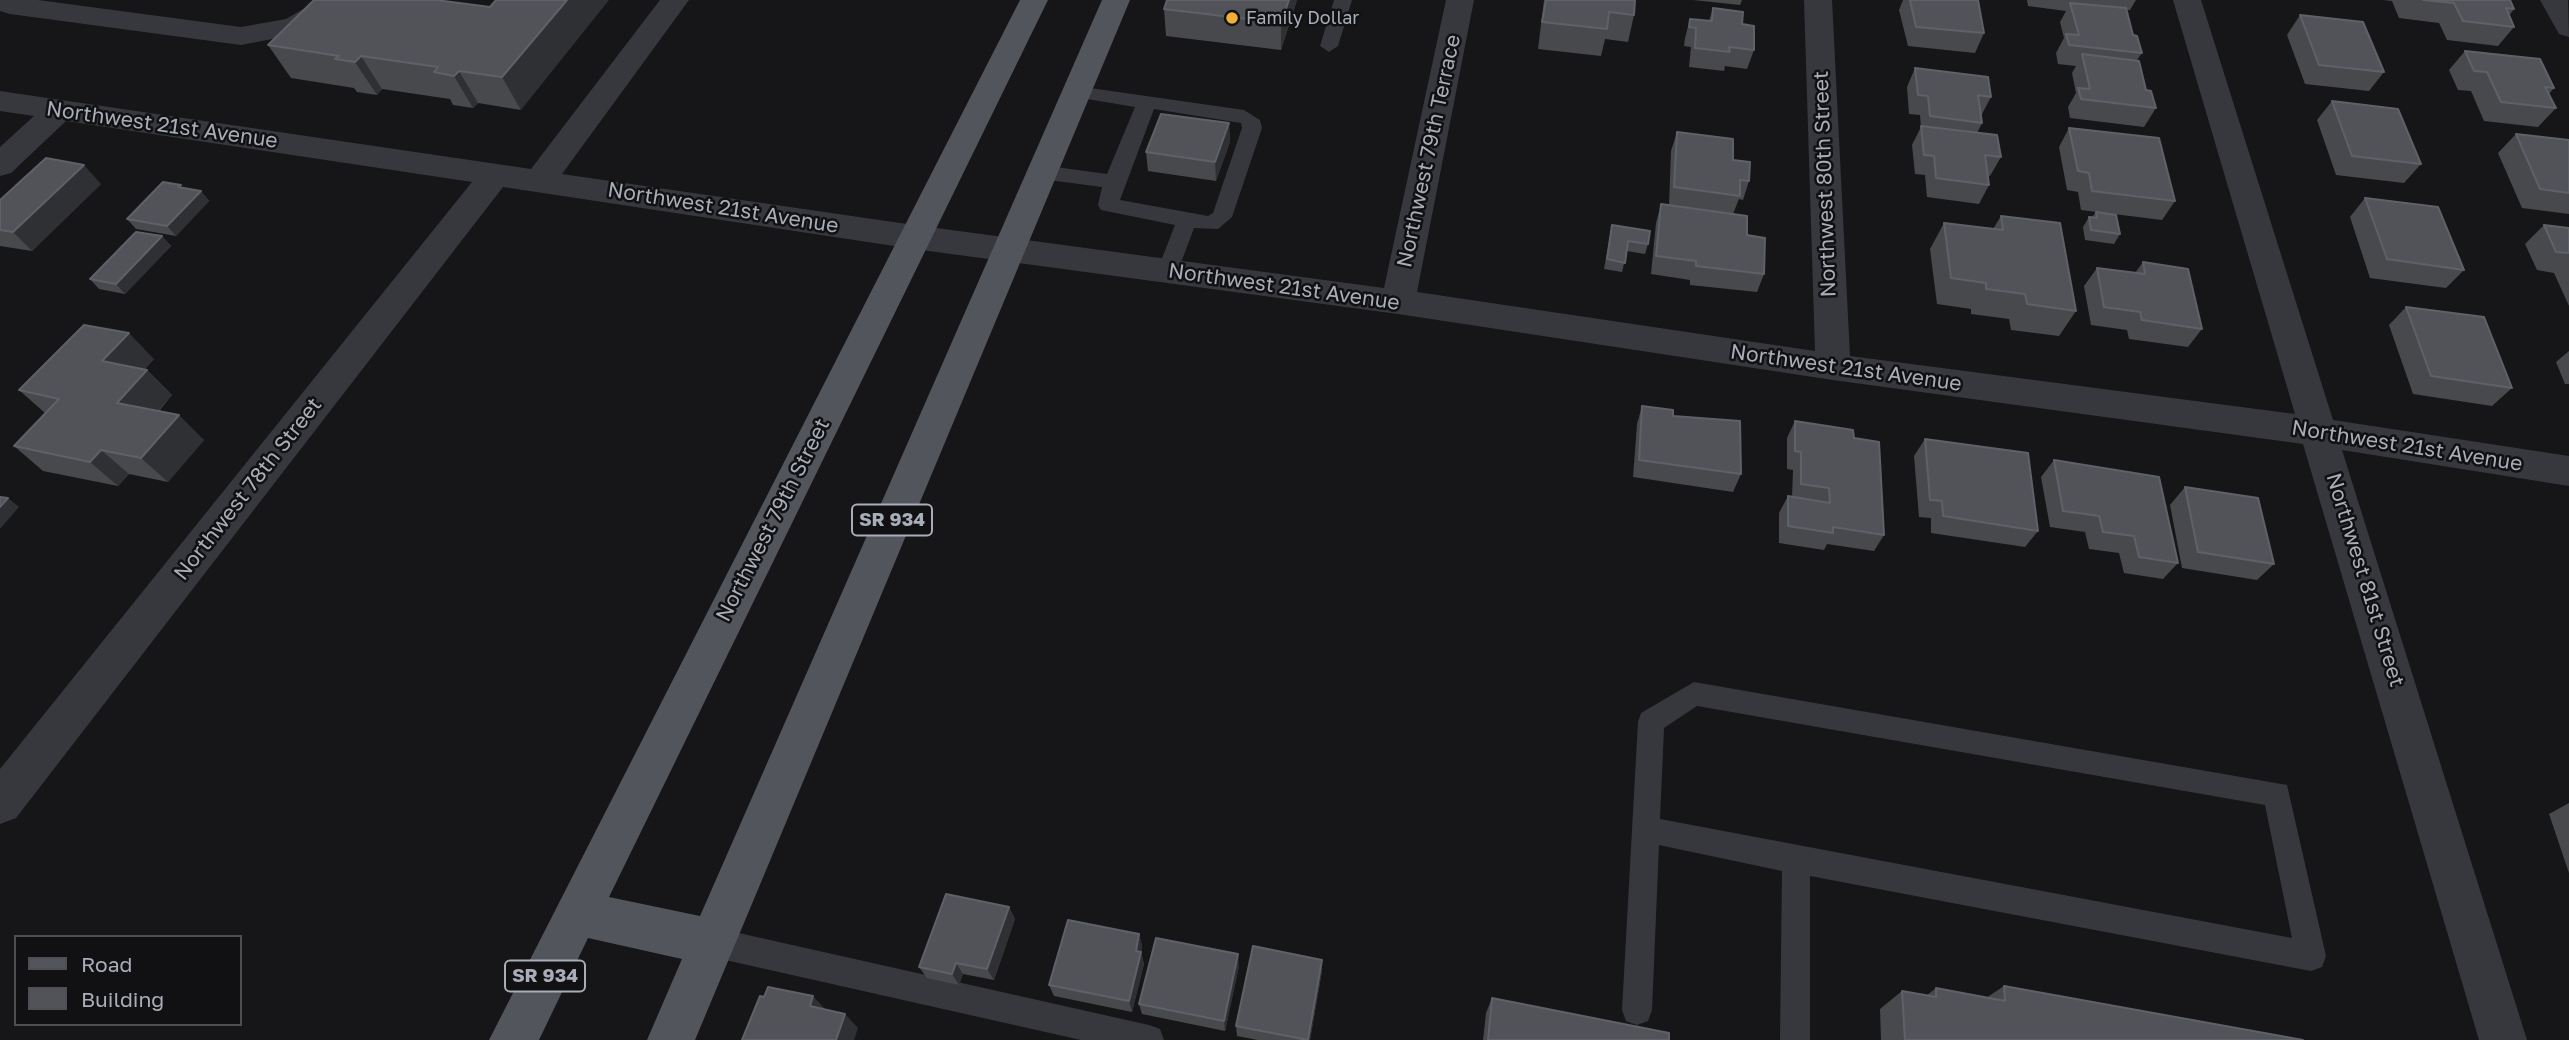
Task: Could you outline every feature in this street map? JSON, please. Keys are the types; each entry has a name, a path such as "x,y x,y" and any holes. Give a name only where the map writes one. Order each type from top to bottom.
{"main road":[{"name":"Northwest 79th Street","path":"513,1040 1034,0"},
{"name":"SR 934","path":"671,1040 1116,0"},
{"path":"576,913 712,942"}],"street":[{"path":"17,0 10,5 241,36 294,27 340,0"},
{"path":"540,180 675,0"},
{"name":"Northwest 79th Terrace","path":"1398,302 1460,0"},
{"name":"Northwest 80th Street","path":"1818,0 1833,367"},
{"name":"Northwest 81st Street","path":"2187,0 2503,1040"},
{"path":"2554,0 2569,28"},
{"name":"Northwest 21st Avenue","path":"0,101 914,237 1398,302 1833,367 2320,432 2569,471"},
{"path":"0,164 60,109"},
{"name":"Northwest 78th Street","path":"0,803 496,174"}],"lane":[{"path":"1329,46 1343,0"},
{"path":"1076,92 1147,102 1244,116 1250,120 1252,128 1222,217 1211,224 1108,205 1114,182 1147,102"},
{"path":"1041,172 1114,182"},
{"path":"1168,271 1187,220"},
{"path":"1637,1010 1651,722 1694,694 2277,794 2311,956 1796,860 1646,829"},
{"path":"1795,1040 1796,860"},
{"path":"712,942 1149,1040"}],"building":[{"path":"314,0 436,0 490,7 496,0 567,0 502,77 459,71 454,76 434,72 438,67 361,56 355,62 335,59 339,56 268,45"},
{"path":"1167,0 1289,0 1281,23 1164,9"},
{"path":"1546,0 1635,0 1634,15 1609,12 1607,29 1542,22"},
{"path":"1910,0 1978,0 1984,33 1916,27"},
{"path":"2423,0 2510,0 2514,9 2506,8 2514,27 2463,21 2454,3"},
{"path":"2070,3 2126,8 2133,35 2137,36 2142,53 2069,45 2066,34 2079,35"},
{"path":"1713,8 1743,12 1742,24 1754,26 1754,50 1729,47 1730,52 1695,48 1696,28 1689,27 1690,19 1712,21"},
{"path":"2300,15 2363,22 2384,72 2319,65"},
{"path":"2465,51 2540,59 2554,88 2545,87 2556,108 2501,102 2487,72 2474,71"},
{"path":"2082,54 2139,61 2146,90 2151,91 2156,108 2081,99 2078,88 2090,89"},
{"path":"1915,68 1988,77 1991,97 1978,95 1982,123 1930,116 1928,96 1918,95"},
{"path":"2332,101 2398,109 2421,164 2352,156"},
{"path":"1161,114 1229,123 1215,162 1146,152"},
{"path":"1921,126 1997,135 2001,157 1985,155 1989,185 1936,178 1934,156 1924,155"},
{"path":"2069,128 2159,138 2175,201 2092,191 2089,173 2078,171"},
{"path":"1677,132 1733,139 1733,160 1750,162 1749,181 1740,180 1740,196 1674,187"},
{"path":"2516,134 2569,140 2569,193 2540,189"},
{"path":"46,158 84,165 13,232 0,230 0,200"},
{"path":"163,182 201,191 167,226 127,219"},
{"path":"2365,198 2438,207 2464,270 2387,259"},
{"path":"1661,204 1747,216 1747,235 1765,238 1764,274 1696,266 1696,261 1656,256"},
{"path":"2096,212 2116,215 2120,234 2091,230 2089,217 2097,218"},
{"path":"2001,216 2060,223 2076,311 2027,304 2025,294 1986,289 1986,283 1951,278 1944,223 2003,230"},
{"path":"1612,225 1650,231 1648,244 1628,241 1625,263 1607,259"},
{"path":"2544,225 2569,228 2569,253 2556,252"},
{"path":"136,232 162,236 116,284 90,279"},
{"path":"2143,262 2188,269 2202,329 2142,320 2140,312 2104,307 2097,268 2145,274"},
{"path":"2406,307 2484,317 2512,388 2431,376"},
{"path":"84,325 129,333 102,361 147,370 117,403 179,415 141,458 101,450 90,462 14,446 59,399 19,390"},
{"path":"1642,406 1673,410 1673,416 1740,421 1741,474 1639,460"},
{"path":"1795,421 1853,430 1854,438 1879,442 1884,535 1833,527 1833,533 1788,526 1788,496 1830,503 1829,488 1801,484 1801,452 1795,451"},
{"path":"1925,439 2028,453 2038,531 1943,516 1942,501 1930,500"},
{"path":"2054,460 2159,477 2178,563 2139,557 2134,536 2103,532 2099,516 2063,511"},
{"path":"2185,487 2258,498 2274,564 2198,552"},
{"path":"0,497 8,498 0,507"},
{"path":"946,894 1009,907 987,969 956,963 952,974 919,967"},
{"path":"1068,920 1139,934 1136,951 1141,952 1129,1001 1049,985"},
{"path":"1156,938 1238,954 1224,1021 1139,1004"},
{"path":"1253,946 1322,960 1308,1040 1236,1026"},
{"path":"2004,986 2303,1040 1905,1040 1902,991 1936,997 1936,988 2005,1001"},
{"path":"768,987 813,996 810,1006 845,1014 836,1040 742,1040 760,996 764,997"},
{"path":"1492,998 1669,1033 1669,1040 1488,1040"}],"place":[{"name":"Family Dollar","path":"1232,18"}]}
